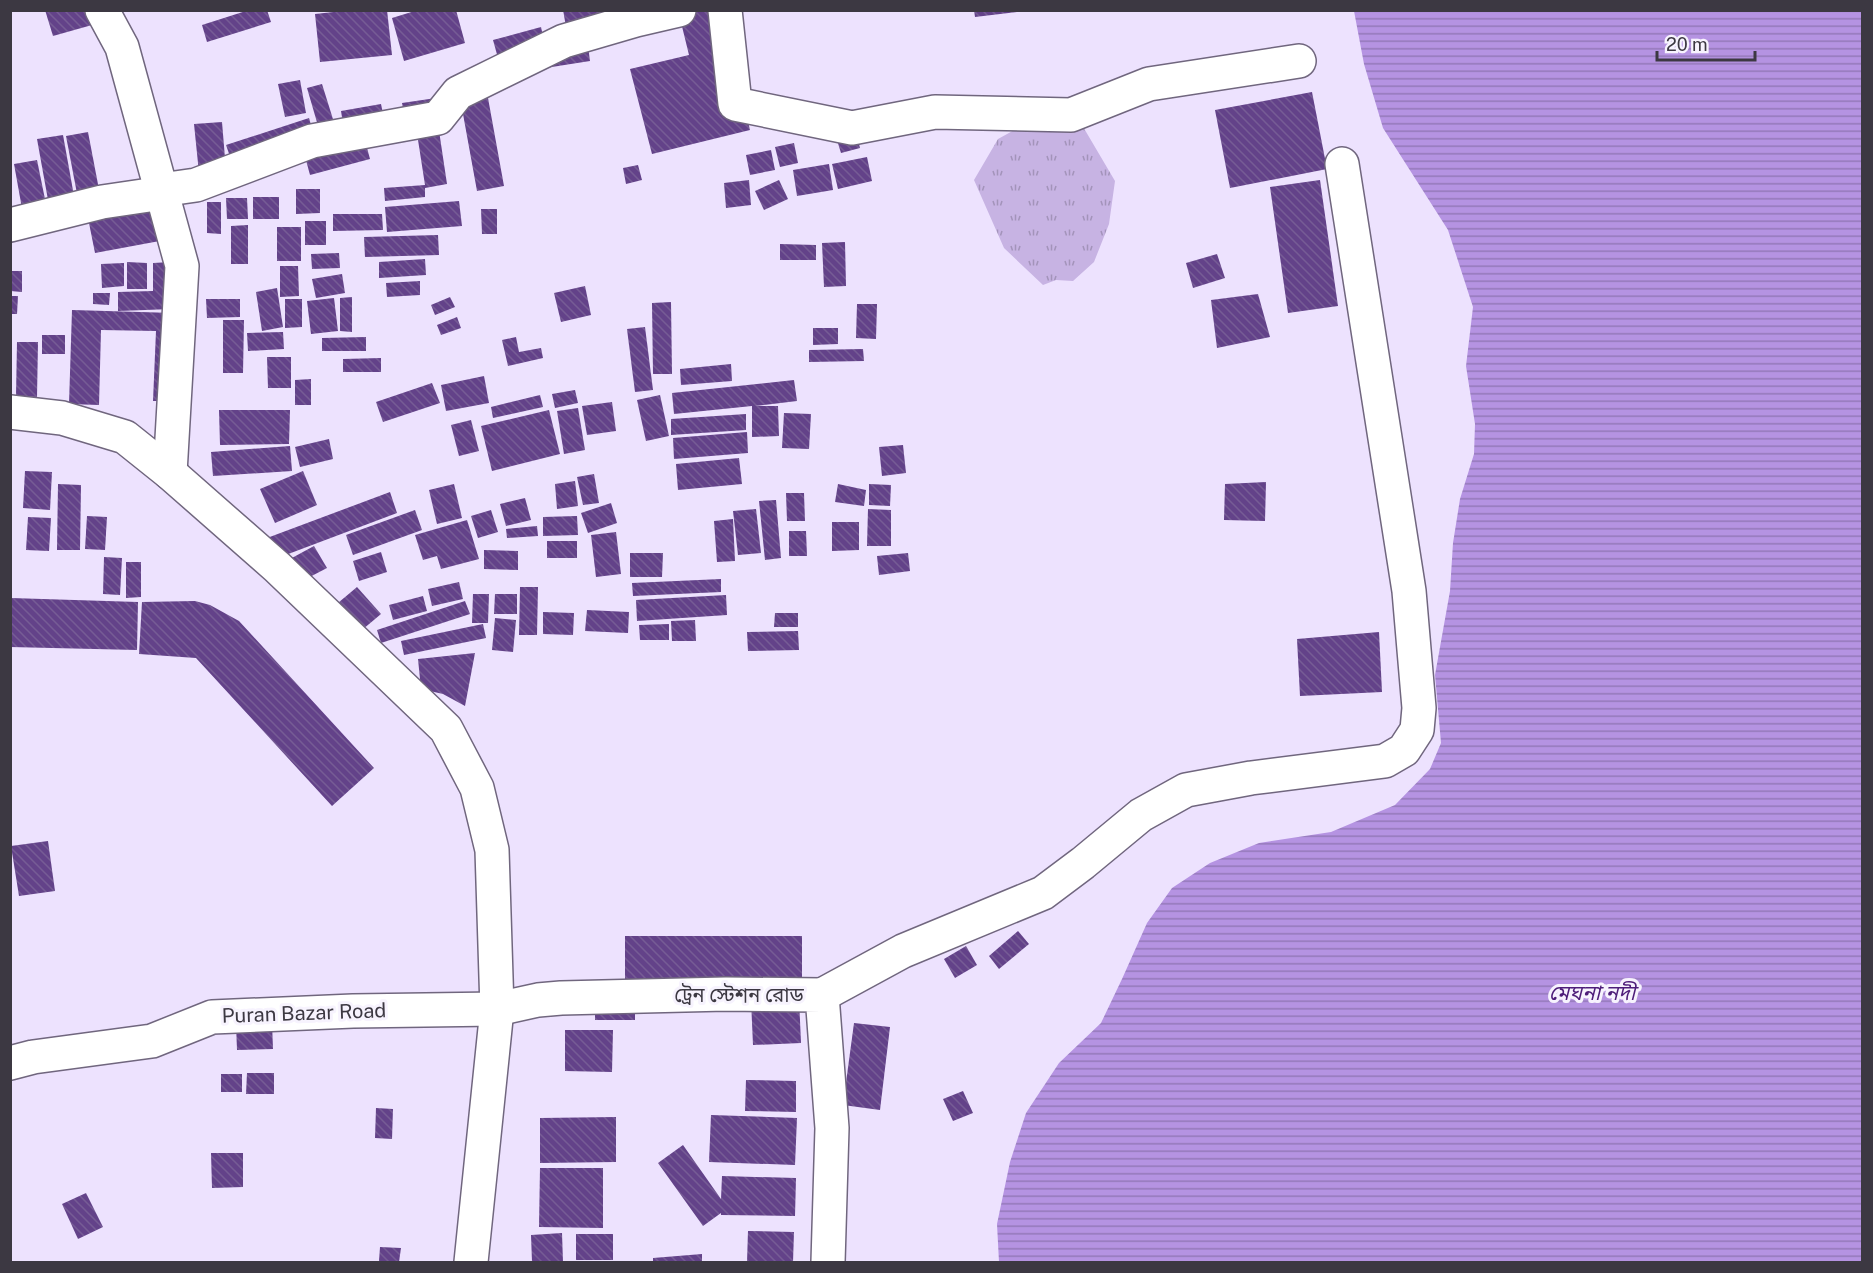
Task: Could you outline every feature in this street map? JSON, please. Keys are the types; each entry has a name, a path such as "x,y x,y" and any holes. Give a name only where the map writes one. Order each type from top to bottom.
{"street":[{"path":"102,10 122,47 182,266 170,473"},
{"path":"10,225 102,202 163,193 175,188 196,185 312,141 438,118 458,93 564,41 679,10"},
{"path":"725,10 735,104 852,128 935,112 1071,115 1149,84 1299,62"},
{"path":"822,995 903,951 1043,893 1141,815 1186,790 1251,778 1384,761 1404,750 1411,740 1417,730 1419,708 1409,591 1342,164"},
{"path":"10,412 62,418 125,437 170,473 277,567 446,729 477,788 492,850 497,1009 471,1263"},
{"name":"ট্রেন স্টেশন রোড","path":"497,1009 538,1000 561,998 726,994 822,995 832,1128 828,1263"},
{"name":"Puran Bazar Road","path":"10,1063 33,1057 152,1041 212,1017 353,1011 497,1009"}],"green space":[{"path":"1043,114 1082,125 1115,181 1109,224 1094,262 1073,281 1056,280 1043,285 1004,248 974,180 998,139"}],"water":[{"name":"মেঘনা নদী","path":"1354,11 1862,11 1862,1262 999,1262 997,1224 1010,1162 1026,1113 1059,1063 1101,1023 1147,923 1172,888 1210,863 1259,843 1331,832 1395,805 1430,769 1441,743 1435,675 1450,591 1453,543 1460,499 1474,454 1475,424 1466,366 1473,307 1448,230 1383,128 1364,64"}],"building":[{"path":"45,10 88,10 92,25 53,36"},
{"path":"249,10 267,10 271,22 207,42 202,25"},
{"path":"352,10 387,10 392,55 320,62 315,14"},
{"path":"418,10 456,10 465,43 404,61 392,18"},
{"path":"563,10 604,10 607,23 567,32"},
{"path":"678,10 721,10 750,130 652,154 630,69 689,55"},
{"path":"974,10 1017,10 1017,12 975,17"},
{"path":"541,27 545,45 498,58 493,40"},
{"path":"588,46 590,61 539,69"},
{"path":"300,80 306,113 285,117 278,84"},
{"path":"322,84 337,132 321,136 307,88"},
{"path":"1312,92 1327,169 1230,188 1215,110"},
{"path":"436,98 438,115 405,120 402,103"},
{"path":"488,98 504,186 477,191 461,103"},
{"path":"381,104 385,123 344,130 341,111"},
{"path":"309,118 315,138 233,165 226,145"},
{"path":"222,122 226,170 199,173 194,124"},
{"path":"438,124 447,184 425,188 425,197 385,201 384,188 425,185 416,127"},
{"path":"88,132 101,200 79,204 66,136"},
{"path":"856,132 860,148 841,153 836,137"},
{"path":"363,133 370,159 310,175 303,149"},
{"path":"63,135 76,207 50,211 37,139"},
{"path":"794,143 798,163 780,167 775,147"},
{"path":"771,150 775,170 750,175 746,155"},
{"path":"867,157 872,181 838,189 832,164"},
{"path":"37,160 47,209 23,214 14,164"},
{"path":"829,164 833,190 797,196 793,170"},
{"path":"638,165 642,180 626,184 623,168"},
{"path":"749,180 751,205 726,208 724,183"},
{"path":"779,180 788,199 764,210 755,191"},
{"path":"1320,180 1338,306 1288,313 1270,187"},
{"path":"296,189 320,189 320,213 296,214"},
{"path":"253,197 279,197 279,219 253,219"},
{"path":"226,198 247,198 248,219 227,219"},
{"path":"157,200 165,240 95,253 87,213"},
{"path":"459,201 462,226 387,232 385,207"},
{"path":"207,202 221,202 221,234 207,233"},
{"path":"481,209 497,209 497,234 482,234"},
{"path":"333,214 382,214 383,230 333,231"},
{"path":"305,221 326,221 326,245 305,245"},
{"path":"248,225 248,264 231,264 231,226"},
{"path":"277,227 301,227 301,261 277,261"},
{"path":"438,235 439,255 365,257 364,237"},
{"path":"845,242 846,286 824,287 822,243"},
{"path":"780,244 816,245 816,260 780,260"},
{"path":"339,253 340,268 312,269 311,254"},
{"path":"1217,254 1225,278 1193,288 1186,263"},
{"path":"425,259 426,275 379,278 379,262"},
{"path":"127,262 147,263 147,289 127,289"},
{"path":"171,262 172,309 118,311 118,292 153,291 153,263"},
{"path":"124,263 124,286 102,288 101,264"},
{"path":"280,266 298,266 299,296 280,297"},
{"path":"10,271 22,271 22,292 10,291"},
{"path":"342,274 345,293 316,298 312,279"},
{"path":"420,281 420,295 387,297 386,283"},
{"path":"585,286 591,315 561,322 554,293"},
{"path":"277,288 283,327 262,331 256,292"},
{"path":"93,293 110,293 109,305 93,304"},
{"path":"1258,294 1270,337 1217,348 1211,300"},
{"path":"10,296 18,296 17,314 10,314"},
{"path":"352,297 352,332 340,331 340,298"},
{"path":"450,297 455,307 435,315 431,305"},
{"path":"334,298 338,331 311,334 307,301"},
{"path":"206,299 240,299 240,317 207,318"},
{"path":"285,299 302,299 302,327 285,328"},
{"path":"671,302 672,374 653,374 652,303"},
{"path":"857,304 877,304 876,339 856,338"},
{"path":"72,310 174,313 171,401 153,401 156,331 101,330 99,405 69,404"},
{"path":"457,317 461,328 441,335 437,325"},
{"path":"223,320 244,320 243,373 223,373"},
{"path":"645,327 653,390 635,392 627,329"},
{"path":"813,328 838,328 838,344 813,345"},
{"path":"283,332 284,349 248,351 247,333"},
{"path":"42,335 65,335 65,354 42,354"},
{"path":"366,337 366,351 322,351 322,338"},
{"path":"516,337 519,352 541,348 543,358 508,366 502,340"},
{"path":"17,342 38,342 37,397 16,396"},
{"path":"863,349 864,361 809,362 809,350"},
{"path":"267,357 291,357 291,388 268,388"},
{"path":"381,358 381,372 343,372 343,359"},
{"path":"731,364 732,381 681,385 680,369"},
{"path":"484,376 489,403 446,411 441,385"},
{"path":"311,379 311,405 295,405 295,380"},
{"path":"794,380 797,401 755,406 778,406 779,436 752,437 752,406 674,414 672,393"},
{"path":"432,383 440,403 383,422 376,402"},
{"path":"575,390 578,403 555,408 552,394"},
{"path":"540,395 543,407 493,418 491,407"},
{"path":"660,395 669,436 646,441 637,400"},
{"path":"612,402 616,431 587,435 582,406"},
{"path":"578,408 585,450 564,454 557,411"},
{"path":"219,410 290,410 289,444 220,445"},
{"path":"549,410 560,454 492,471 481,426"},
{"path":"784,413 811,414 809,449 782,448"},
{"path":"746,414 746,430 671,435 671,419"},
{"path":"471,420 479,451 459,456 451,425"},
{"path":"747,432 748,453 674,459 673,438"},
{"path":"329,439 333,459 300,467 295,447"},
{"path":"903,445 906,473 882,476 879,447"},
{"path":"290,446 292,471 213,476 211,452"},
{"path":"739,458 742,484 678,490 676,464"},
{"path":"25,471 52,472 50,510 23,508"},
{"path":"303,471 317,505 275,523 260,489"},
{"path":"594,474 599,503 583,505 577,477"},
{"path":"575,481 578,506 557,509 555,484"},
{"path":"1266,482 1265,521 1224,520 1225,484"},
{"path":"58,484 81,485 80,550 57,550"},
{"path":"454,484 462,518 437,524 429,490"},
{"path":"838,484 866,490 864,506 835,502"},
{"path":"869,484 891,485 890,506 869,505"},
{"path":"390,492 397,513 275,559 267,538"},
{"path":"786,493 804,493 805,521 787,521"},
{"path":"525,498 531,520 506,526 500,504"},
{"path":"776,500 781,558 765,560 759,501"},
{"path":"611,503 617,523 588,533 581,513"},
{"path":"756,509 761,553 738,555 733,511"},
{"path":"868,509 891,510 891,546 867,546"},
{"path":"415,510 422,530 353,555 346,535"},
{"path":"491,510 498,532 478,538 471,516"},
{"path":"87,516 107,517 105,550 85,549"},
{"path":"577,516 578,535 543,536 543,517"},
{"path":"28,517 51,518 49,551 26,550"},
{"path":"733,519 735,561 717,562 714,521"},
{"path":"467,520 479,559 441,569 437,556 423,560 415,535"},
{"path":"832,522 859,522 859,550 832,551"},
{"path":"537,526 538,536 507,538 506,529"},
{"path":"789,531 806,531 807,556 789,556"},
{"path":"616,532 621,574 596,577 591,535"},
{"path":"547,541 577,541 577,558 547,558"},
{"path":"314,546 327,568 302,581 290,559"},
{"path":"484,550 518,551 518,570 484,569"},
{"path":"381,552 387,572 359,581 353,561"},
{"path":"630,553 663,553 662,577 630,577"},
{"path":"908,553 910,571 879,575 877,556"},
{"path":"104,557 122,558 120,595 103,594"},
{"path":"126,562 141,562 141,597 126,598"},
{"path":"721,579 721,592 633,596 632,583"},
{"path":"459,582 463,599 432,606 428,589"},
{"path":"357,587 381,614 356,635 332,608"},
{"path":"520,587 538,587 537,635 519,635"},
{"path":"473,594 489,594 488,623 472,623"},
{"path":"495,594 517,594 517,614 494,614"},
{"path":"726,595 727,615 637,621 636,600"},
{"path":"423,596 427,611 393,620 389,605"},
{"path":"11,598 138,602 137,650 10,647"},
{"path":"195,601 210,605 239,621 374,768 332,806 196,658 139,654 142,602"},
{"path":"465,601 470,614 381,643 377,630"},
{"path":"587,610 629,612 628,633 585,631"},
{"path":"543,612 574,613 573,635 543,634"},
{"path":"775,613 798,613 798,627 774,627"},
{"path":"495,618 516,620 513,652 492,650"},
{"path":"695,620 696,641 672,641 671,621"},
{"path":"483,624 486,638 404,655 401,641"},
{"path":"669,624 669,640 640,640 639,625"},
{"path":"798,631 799,650 748,651 747,632"},
{"path":"1379,632 1382,692 1300,696 1297,639"},
{"path":"475,653 465,706 443,694 421,689 418,659"},
{"path":"48,841 55,891 19,896 11,846"},
{"path":"1018,931 1029,944 999,969 989,956"},
{"path":"625,936 802,936 802,986 625,985"},
{"path":"966,946 977,965 955,978 944,959"},
{"path":"595,998 635,999 635,1020 595,1020"},
{"path":"799,998 801,1043 753,1045 751,1000"},
{"path":"272,1023 273,1049 237,1050 236,1024"},
{"path":"854,1023 890,1027 880,1110 843,1105"},
{"path":"565,1030 613,1030 612,1072 565,1071"},
{"path":"247,1073 274,1073 274,1094 246,1094"},
{"path":"221,1074 242,1074 242,1092 221,1092"},
{"path":"746,1080 796,1081 796,1112 745,1111"},
{"path":"963,1091 973,1113 953,1121 943,1099"},
{"path":"376,1108 393,1109 392,1139 375,1138"},
{"path":"711,1115 797,1118 795,1165 709,1162"},
{"path":"616,1117 616,1162 540,1163 540,1118"},
{"path":"683,1145 721,1199 722,1176 796,1178 795,1216 721,1215 721,1213 703,1226 658,1163"},
{"path":"211,1153 243,1153 243,1187 212,1188"},
{"path":"540,1168 603,1168 603,1228 539,1227"},
{"path":"86,1193 103,1227 78,1239 62,1204"},
{"path":"748,1231 794,1232 793,1262 747,1262"},
{"path":"562,1233 563,1262 532,1262 531,1235"},
{"path":"576,1234 613,1234 613,1260 576,1260"},
{"path":"380,1247 401,1248 399,1262 379,1261"},
{"path":"702,1254 702,1262 653,1262 653,1258"}]}
